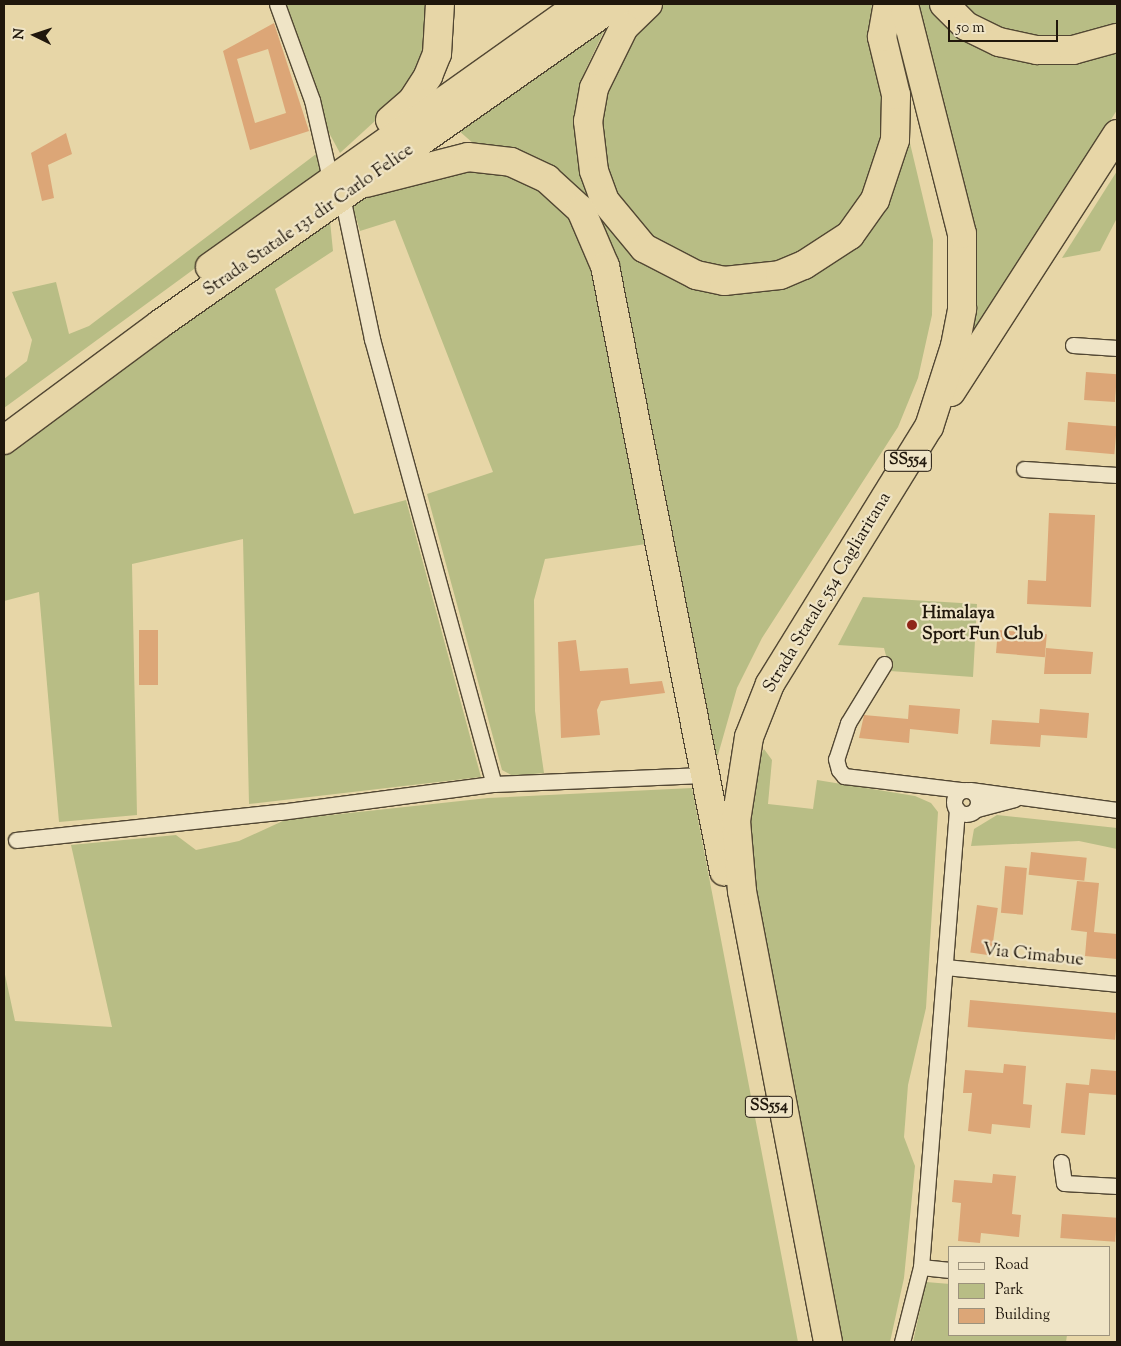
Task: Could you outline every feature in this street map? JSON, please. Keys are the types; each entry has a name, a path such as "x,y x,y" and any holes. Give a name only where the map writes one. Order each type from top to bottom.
{"highway":[{"path":"376,147 391,118 412,101 428,76 437,54 440,4"},
{"name":"Strada Statale 131 dir Carlo Felice","path":"4,417 376,147 580,4"},
{"name":"Strada Statale 131 dir Carlo Felice","path":"4,440 160,324 366,183 616,4"},
{"path":"648,4 624,28 594,88 588,121 594,171 605,201 644,248 678,268 724,281 780,275 804,265 850,235 875,200 895,140 896,94 882,37 888,4"},
{"name":"Strada Statale 554 Cagliaritana","path":"814,1342 724,871 722,790 729,744 752,686 908,432 928,388 940,343 946,303 946,230 888,4"},
{"name":"Strada Statale 554 Cagliaritana","path":"828,1342 742,891 736,821 740,776 770,684 929,427 945,386 962,309 962,234 904,4"},
{"path":"944,4 966,26 999,42 1037,50 1073,50 1117,38"},
{"path":"929,427 1117,134"},
{"path":"366,183 468,157 502,161 547,179 581,210 605,266 703,775 724,871"}],"street":[{"path":"276,4 312,100 328,170"},
{"path":"344,206 372,339 494,784"},
{"path":"1073,345 1117,348"},
{"path":"1024,469 1117,474"},
{"path":"884,664 848,723 836,758 839,770 844,776 1117,810"},
{"path":"16,840 252,816 494,784 703,775"},
{"path":"926,787 965,809 1019,799"},
{"path":"902,1342 921,1267 954,858 965,809 966,790"},
{"path":"965,809 978,798 966,790"},
{"name":"Via Cimabue","path":"945,967 1117,984"},
{"path":"1061,1162 1064,1183 1117,1186"},
{"path":"921,1267 948,1270"}],"green space":[{"path":"283,4 430,4 423,57 399,99 340,153 322,120"},
{"path":"657,4 872,4 869,35 885,112 875,177 836,230 789,261 738,270 711,267 666,248 635,224 613,196 593,123 605,79"},
{"path":"914,4 928,4 956,32 1117,49 1117,110 967,351"},
{"path":"958,4 1117,4 1117,27 1083,39 1013,36"},
{"path":"623,7 603,33 585,71 576,144 585,178 702,287 852,241 904,118 933,240 932,315 918,378 898,427 762,638 737,688 718,755 708,756 663,483 604,227 580,190 551,166 509,147 474,144 458,130"},
{"path":"320,151 324,174 4,408 4,379 27,361 32,340 12,292 56,282 69,334 89,326"},
{"path":"454,162 545,182 588,236 646,544 545,559 534,600 535,711 544,773 513,776 502,770 427,494 493,472 395,220 360,231 352,204"},
{"path":"1117,171 1117,218 1100,251 1062,258"},
{"path":"330,221 333,251 275,289 354,514 406,500 481,777 249,804 243,539 132,564 137,815 59,822 39,592 4,601 4,452 157,338"},
{"name":"Himalaya Sport Fun Club","path":"863,597 977,604 973,677 890,671 884,648 838,645"},
{"path":"764,749 772,760 768,804 813,809 817,780 915,796 931,803 938,812 926,1008 908,1085 904,1137 915,1166 904,1278 890,1342 839,1342 747,845 757,761"},
{"path":"692,788 798,1342 4,1342 4,970 15,1021 112,1027 71,845 176,835 196,850 239,841 285,820 488,798"},
{"path":"997,815 1117,828 1117,849 1079,841 971,846 974,829"},
{"path":"926,1282 948,1284 948,1336 1067,1336 1066,1342 913,1342"}],"building":[{"path":"274,23 309,131 250,150 223,51","holes":["268,49 286,113 255,123 237,59"]},
{"path":"66,133 72,154 48,165 54,198 42,201 31,153"},
{"path":"1086,372 1117,374 1115,402 1084,400"},
{"path":"1068,422 1117,426 1114,454 1066,450"},
{"path":"1049,513 1095,515 1091,607 1027,604 1028,580 1046,581"},
{"path":"139,630 158,630 158,685 139,685"},
{"path":"998,630 1047,634 1045,657 996,653"},
{"path":"576,640 580,671 628,668 630,684 662,681 665,693 601,701 597,710 600,735 561,738 558,642"},
{"path":"1046,648 1093,652 1091,674 1044,674"},
{"path":"909,705 960,709 958,734 910,729 909,743 859,738 864,715 908,719"},
{"path":"1040,709 1089,713 1087,738 1041,735 1040,747 990,744 992,720 1039,723"},
{"path":"1031,852 1087,858 1084,881 1029,875"},
{"path":"1005,866 1027,868 1023,915 1001,913"},
{"path":"1077,881 1099,883 1094,932 1117,934 1117,959 1085,956 1087,932 1071,930"},
{"path":"977,905 998,908 991,955 970,953"},
{"path":"970,1000 1117,1013 1115,1040 968,1027"},
{"path":"1004,1064 1026,1066 1023,1104 1032,1105 1030,1128 992,1124 991,1134 968,1131 972,1093 963,1093 965,1070 1003,1073"},
{"path":"1091,1069 1117,1071 1117,1095 1089,1093 1085,1135 1061,1133 1066,1083 1089,1085"},
{"path":"993,1174 1016,1176 1012,1214 1021,1215 1019,1237 981,1233 980,1243 958,1241 961,1203 952,1202 954,1180 992,1183"},
{"path":"1062,1214 1117,1218 1115,1242 1060,1238"}],"place":[{"name":"Himalaya Sport Fun Club","path":"912,625"}]}
